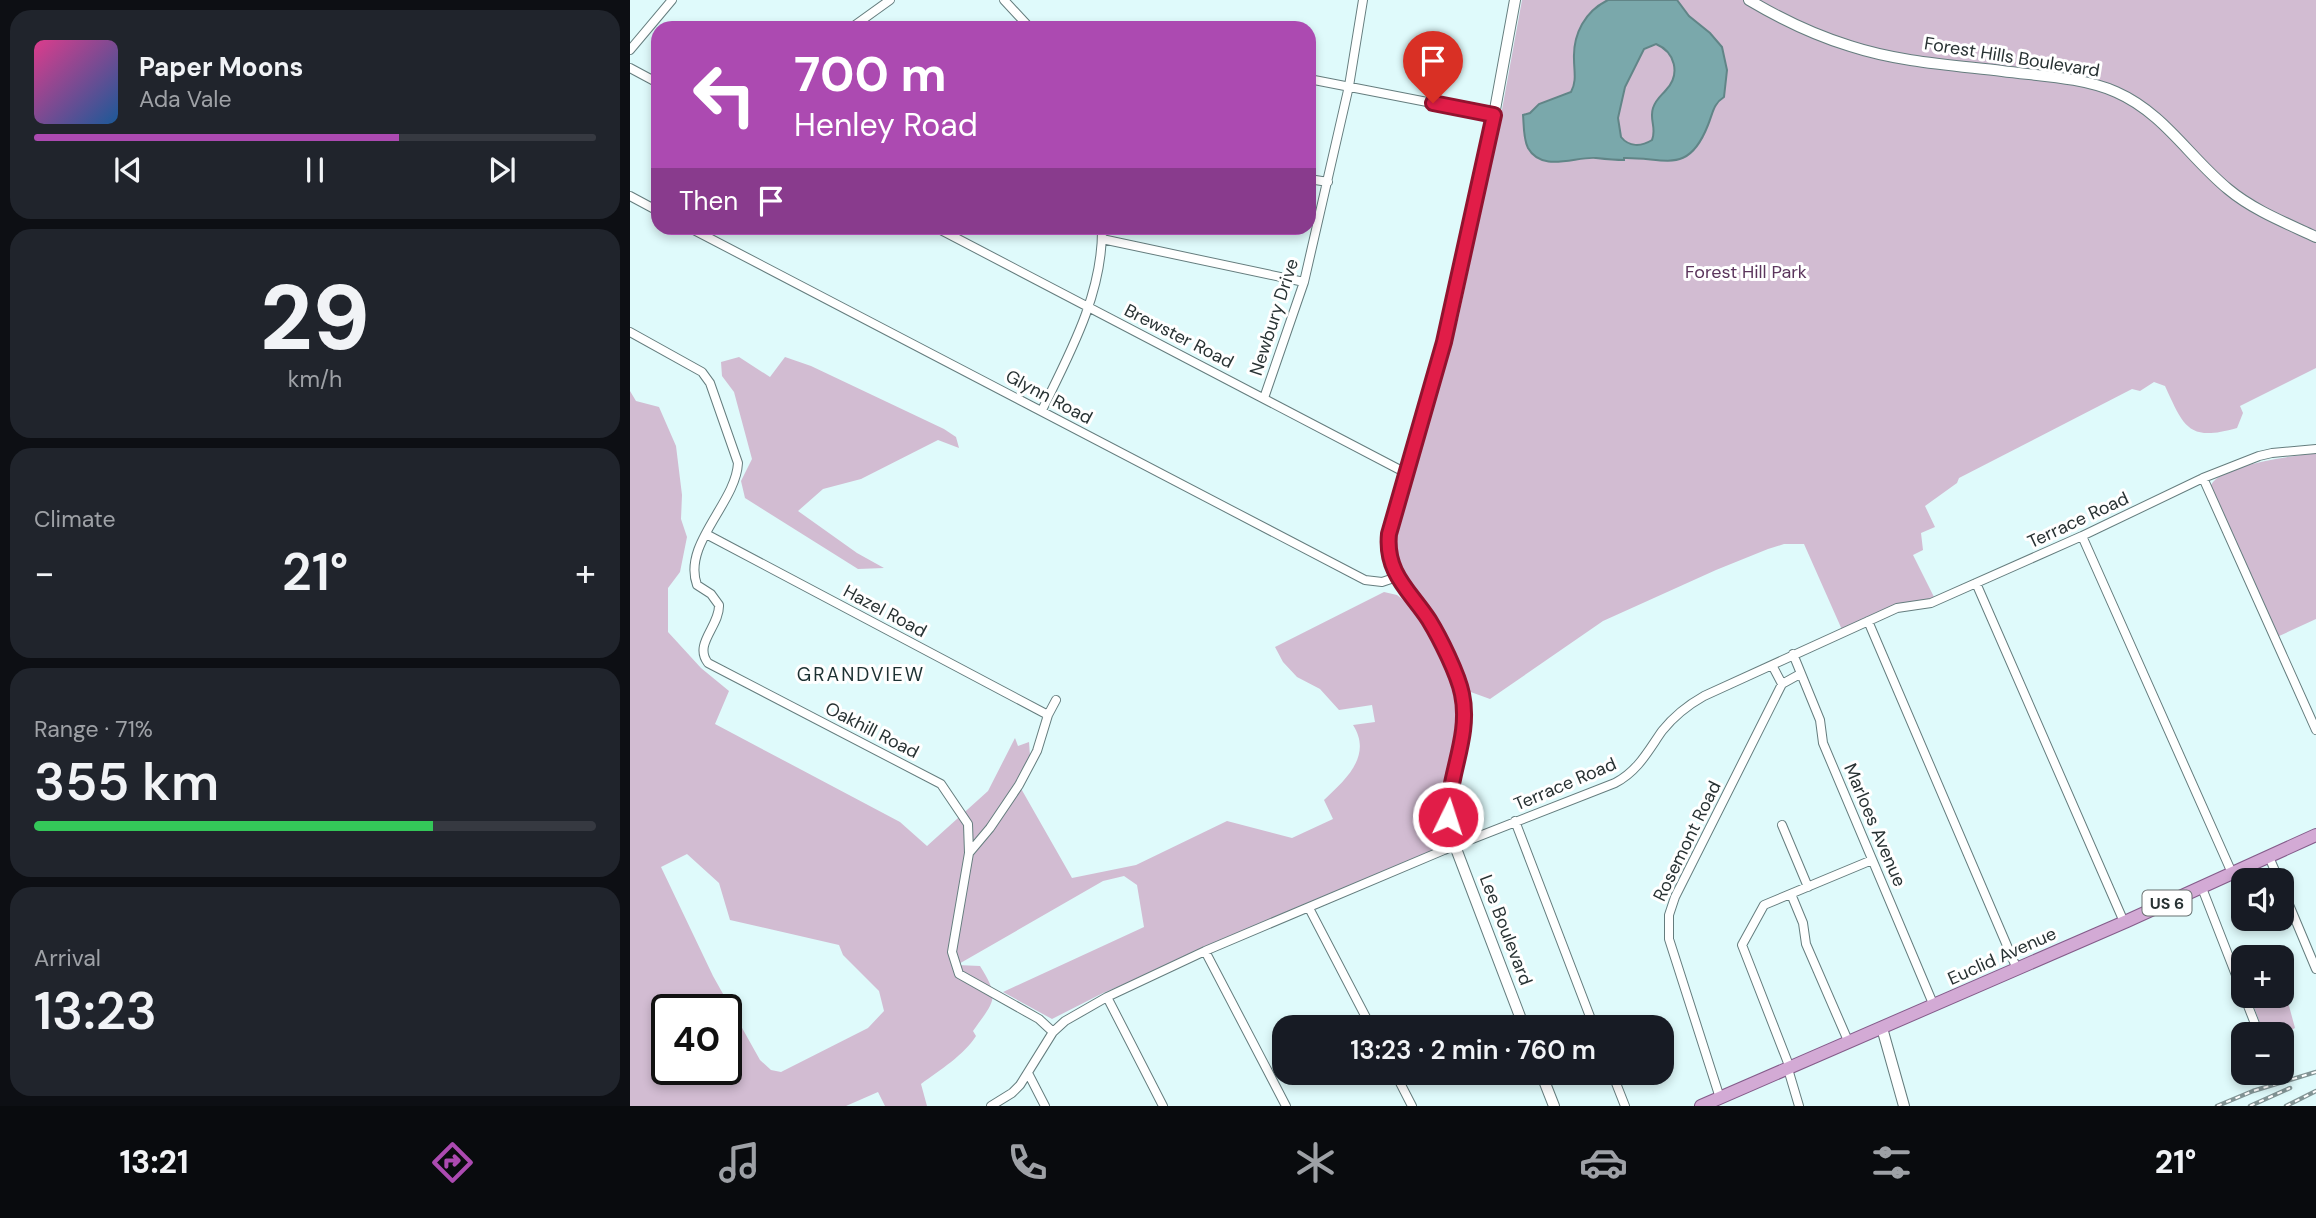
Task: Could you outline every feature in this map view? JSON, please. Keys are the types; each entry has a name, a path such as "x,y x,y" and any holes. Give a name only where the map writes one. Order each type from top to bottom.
{"main road":[{"name":"Euclid Avenue","path":"2244,868 2316,835"},
{"name":"Euclid Avenue","path":"1701,1106 2231,874"}],"street":[{"path":"654,21 672,0"},
{"path":"861,21 890,0"},
{"path":"1004,0 1024,21"},
{"name":"Newbury Drive","path":"1316,232 1349,86 1363,0"},
{"name":"Lee Boulevard","path":"1515,0 1494,115 1450,319 1388,545 1397,578 1429,620 1462,693 1464,723 1450,786 1448,817 1455,846 1519,1015"},
{"name":"Forest Hills Boulevard","path":"1749,0 1802,28 1851,47 1896,57 2077,81 2116,92 2158,119 2229,190 2255,208 2316,237"},
{"path":"630,50 651,25"},
{"path":"630,68 651,79"},
{"path":"1316,80 1494,115"},
{"path":"1316,180 1328,183"},
{"path":"630,196 651,207"},
{"name":"Glynn Road","path":"704,235 1366,580 1382,582 1397,578"},
{"name":"Brewster Road","path":"960,235 1088,307 1406,473"},
{"path":"1042,410 1071,352 1088,307 1102,235"},
{"name":"Newbury Drive","path":"1264,398 1304,282 1315,235"},
{"path":"1102,239 1304,282"},
{"name":"Oakhill Road","path":"630,332 702,372 710,383 738,463 732,485 698,550 694,574 697,584 711,594 719,605 718,617 702,649 703,657 708,663 941,784 968,824 969,853"},
{"name":"Terrace Road","path":"991,1106 1012,1093 1028,1073 1053,1032 1065,1021 1205,951 1515,821 1625,778 1640,763 1669,723 1685,708 1704,696 1897,608 1931,603 2082,536 2203,478 2259,456 2316,449"},
{"path":"2203,478 2316,730"},
{"name":"Hazel Road","path":"706,534 1048,715"},
{"path":"2082,536 2231,871"},
{"path":"1976,583 2124,922"},
{"path":"1868,621 2017,969"},
{"name":"Marloes Avenue","path":"1793,654 1820,720 1823,743 1934,1006"},
{"path":"1772,664 1782,684 1800,674"},
{"name":"Rosemont Road","path":"1720,1098 1669,939 1669,915 1675,897 1782,684"},
{"path":"1053,1032 1039,1019 959,974 952,952 969,853 1019,785 1037,751 1048,715 1056,700"},
{"path":"1515,821 1589,1015"},
{"path":"1782,825 1808,887"},
{"path":"2269,857 2274,868"},
{"path":"1799,1106 1789,1068 1742,947 1764,905 1872,860"},
{"path":"2202,888 2254,1022"},
{"path":"1791,894 1803,923 1807,944 1849,1042"},
{"path":"1309,908 1365,1015"},
{"path":"2294,917 2316,969"},
{"path":"1205,951 1286,1106"},
{"path":"1107,998 1163,1106"},
{"path":"1882,1028 1903,1106"},
{"path":"1028,1073 1045,1106"},
{"path":"1401,1085 1412,1106"},
{"path":"1546,1085 1554,1106"},
{"path":"1617,1085 1625,1106"}],"green space":[{"name":"Forest Hill Park","path":"1522,0 2316,0 2316,368 2240,406 2243,413 2237,428 2221,432 2198,432 2190,428 2177,412 2165,386 2154,382 2140,391 2132,389 1959,478 1957,483 1925,506 1935,527 1921,533 1923,550 1913,555 1936,601 1897,608 1843,632 1804,544 1784,544 1716,570 1603,621 1490,699 1468,691 1437,620 1400,562 1396,538 1459,316"},
{"path":"739,357 770,377 785,357 811,366 956,437 959,448 938,440 861,479 823,489 798,511 857,553 884,568 858,569 745,498 741,481 752,459 734,392 722,376 721,362"},
{"path":"630,391 636,401 659,407 676,446 682,495 681,519 687,537 680,572 668,588 668,632 701,668 729,691 715,724 900,822 927,846 988,791 1015,738 1018,746 1029,742 1030,756 1019,785 1072,878 1136,865 1227,821 1292,838 1333,819 1324,800 1348,776 1358,757 1360,747 1353,725 1375,722 1372,705 1339,710 1320,689 1297,677 1283,662 1275,647 1384,592 1397,595 1429,620 1464,707 1450,786 1455,846 1103,993 1052,1019 1003,992 1144,927 1137,885 1124,876 1103,881 957,965 980,966 991,986 992,1000 973,1031 976,1036 971,1043 921,1084 927,1106 885,1106 878,1092 846,1106 630,1106","holes":["687,854 719,883 730,920 839,945 843,955 879,991 884,1011 868,1028 781,1072 771,1070 760,1060 742,1028 742,1085 651,1085 651,994 723,994 661,867"]},
{"path":"2316,453 2316,619 2277,637 2210,488 2215,480 2240,468"},
{"path":"2254,1008 2290,1008 2293,1022 2260,1022"}],"water":[{"path":"1608,0 1677,0 1689,16 1722,47 1727,70 1724,97 1715,106 1700,141 1692,152 1683,158 1663,161 1588,158 1550,162 1534,156 1528,148 1524,136 1523,115 1530,113 1539,104 1571,92 1575,80 1574,50 1578,32 1587,17","holes":["1656,44 1668,52 1674,64 1671,84 1653,108 1652,140 1639,145 1631,144 1621,137 1618,118 1625,87 1644,49"]}],"railway":[{"path":"2217,1106 2253,1091 2316,1072"},
{"path":"2250,1106 2290,1088"},
{"path":"2286,1106 2316,1091"}],"district":[{"name":"GRANDVIEW","path":"861,674"}],"route":[{"path":"1433,103 1494,115 1453,307 1388,545 1397,578 1429,620 1462,693 1464,723 1450,786 1448,817"}]}
